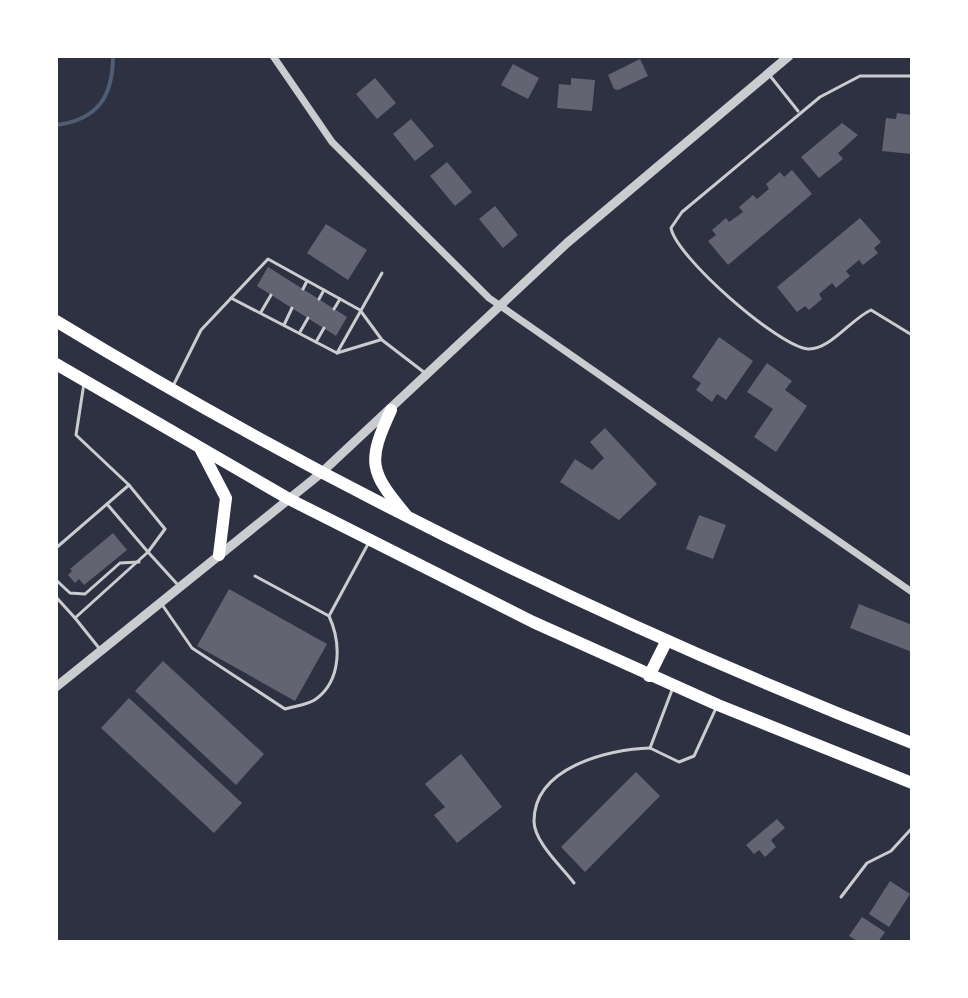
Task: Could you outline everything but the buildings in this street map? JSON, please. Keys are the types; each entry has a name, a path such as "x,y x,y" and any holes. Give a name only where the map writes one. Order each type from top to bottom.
{"highway":[{"path":"56,321 320,474 411,520 666,642 912,743"},
{"path":"56,364 201,450 369,541 649,676 912,783"},
{"path":"391,410 374,446 375,468 386,491 411,520"},
{"path":"201,450 226,498 219,555"},
{"path":"649,676 666,642"}],"street":[{"path":"273,56 332,142 469,281 499,307 912,592"},
{"path":"56,687 320,474 567,243 789,56"}],"lane":[{"path":"768,74 799,112"},
{"path":"912,76 860,76 799,112 675,219 671,228 672,237 720,291 795,345 810,349 824,345 858,316 871,310 912,335"},
{"path":"171,390 201,330 268,259 360,310 382,340 428,375"},
{"path":"282,276 287,269"},
{"path":"337,353 382,273"},
{"path":"303,289 307,281"},
{"path":"319,299 324,290"},
{"path":"260,313 271,295"},
{"path":"231,298 337,353 382,340"},
{"path":"334,309 340,299"},
{"path":"284,325 292,308"},
{"path":"300,333 308,318"},
{"path":"316,342 324,328"},
{"path":"75,618 139,562 165,529 129,485 76,435 84,383"},
{"path":"56,548 129,485"},
{"path":"107,504 180,587"},
{"path":"329,616 369,541"},
{"path":"56,580 70,593 85,594 120,563 139,562"},
{"path":"160,603 192,648 285,709 315,700 330,683 337,661 338,636 329,616 255,576"},
{"path":"56,597 101,650"},
{"path":"650,748 673,686"},
{"path":"574,883 538,834 534,822 541,798 561,773 632,748 650,748 679,762 687,761 694,756 718,705"},
{"path":"841,897 867,863 891,851 912,828"}],"waterway":[{"path":"56,125 83,118 100,104 110,83 113,56"}]}
